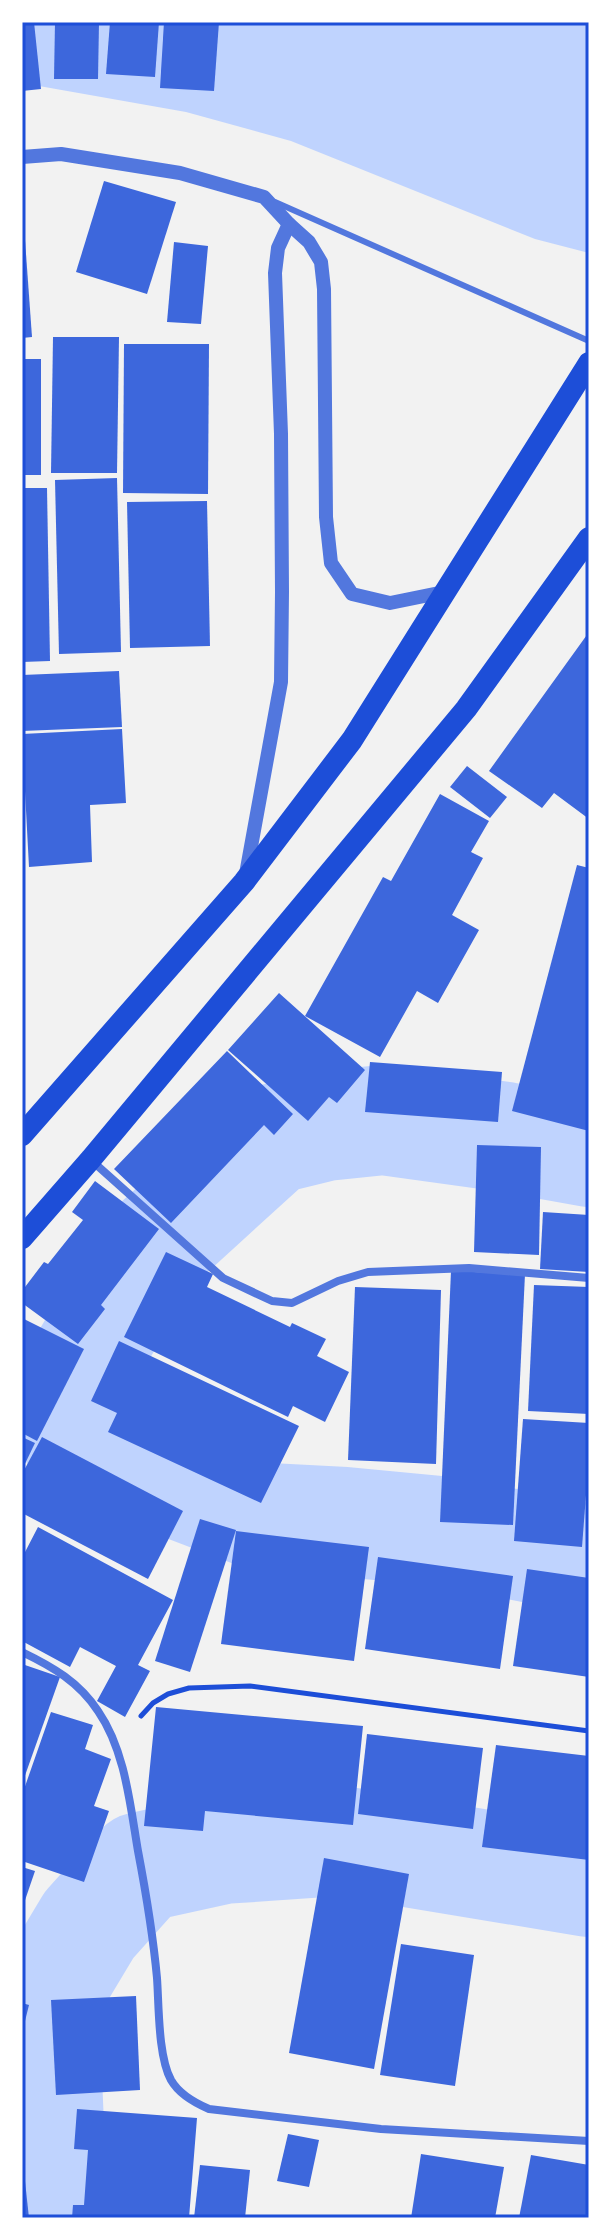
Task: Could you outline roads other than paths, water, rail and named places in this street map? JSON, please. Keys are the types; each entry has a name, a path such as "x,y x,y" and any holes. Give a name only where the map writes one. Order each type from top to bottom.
{"highway":[{"path":"22,1135 244,882 352,740 589,363"},
{"path":"22,1238 466,709 589,538"}],"street":[{"path":"22,157 61,154 180,173 264,197 309,242 321,262 324,289 326,517 331,563 352,594 390,603 444,592"},
{"path":"244,882 281,682 281,434 275,273 278,248 289,224"},
{"path":"91,1159 223,1278 272,1301 292,1303 338,1281 368,1272 469,1268 589,1278"},
{"path":"22,1652 69,1678 98,1710 115,1743 129,1798 153,1938 164,2059 171,2080 181,2092 209,2109 381,2129 589,2141"}],"lane":[{"path":"264,197 589,341"}],"water":[{"path":"22,22 589,22 589,253 535,239 291,141 186,112 22,83"}],"waterway":[{"path":"589,1152 383,1120 325,1126 272,1139 158,1243 86,1359 66,1415 70,1429 101,1451 268,1518 450,1532 589,1559"},
{"path":"53,2218 46,2055 50,1990 89,1925 141,1867 223,1849 341,1841 589,1882"}]}
